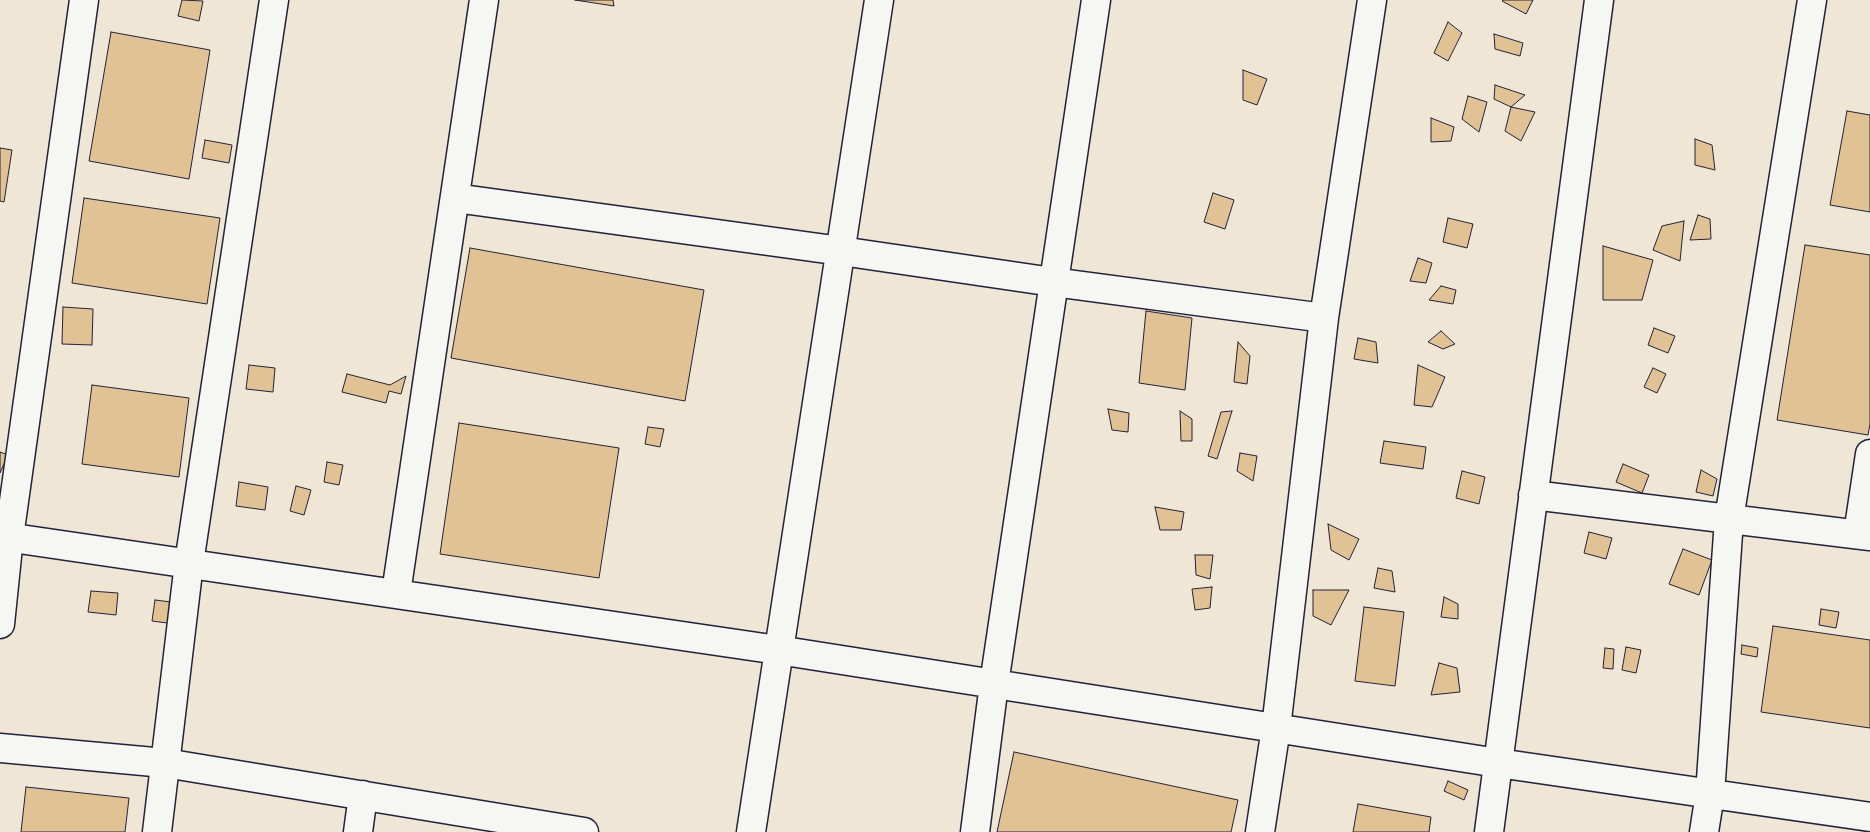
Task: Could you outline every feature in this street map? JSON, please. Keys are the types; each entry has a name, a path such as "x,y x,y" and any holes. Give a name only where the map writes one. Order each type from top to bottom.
{"street":[{"path":"0,624 5,536 84,0"},
{"path":"157,832 189,563 274,0"},
{"path":"396,594 484,0"},
{"path":"751,832 842,251 879,0"},
{"path":"975,832 994,684 1096,0"},
{"path":"1260,832 1276,728 1324,318 1372,0"},
{"path":"1489,832 1598,0"},
{"path":"1704,832 1710,794 1729,519 1812,0"},
{"path":"454,198 1324,318"},
{"path":"1533,495 1864,535 1870,454"},
{"path":"5,536 778,650 1498,763 1870,817"},
{"path":"0,748 166,763 584,832"},
{"path":"358,832 363,795"}],"building":[{"path":"182,0 203,1 199,21 178,16"},
{"path":"575,0 613,0 614,6"},
{"path":"1503,0 1533,0 1526,14"},
{"path":"1448,22 1462,33 1448,61 1434,53"},
{"path":"111,32 210,50 189,179 89,161"},
{"path":"1494,34 1523,43 1520,56 1495,49"},
{"path":"1243,70 1267,79 1257,105 1243,100"},
{"path":"1495,85 1525,95 1511,107 1494,99"},
{"path":"1468,96 1487,102 1479,132 1462,119"},
{"path":"1511,107 1535,112 1521,141 1505,131"},
{"path":"1847,111 1870,115 1870,212 1830,205"},
{"path":"1431,118 1454,127 1451,141 1431,142"},
{"path":"1695,139 1712,145 1715,170 1695,165"},
{"path":"205,140 232,145 229,163 202,158"},
{"path":"0,148 12,150 4,202 0,201"},
{"path":"1213,193 1234,200 1225,229 1204,222"},
{"path":"84,198 220,218 207,304 72,283"},
{"path":"1698,215 1710,219 1711,239 1690,240"},
{"path":"1448,218 1473,224 1467,248 1443,242"},
{"path":"1684,221 1680,261 1653,250 1662,226"},
{"path":"1805,245 1870,255 1870,424 1868,435 1777,420"},
{"path":"1603,246 1653,260 1642,300 1603,300"},
{"path":"470,248 704,290 685,401 451,358"},
{"path":"1418,258 1432,263 1426,283 1410,281"},
{"path":"1441,286 1456,290 1453,304 1429,300"},
{"path":"63,307 93,309 92,345 62,344"},
{"path":"1146,311 1192,318 1185,390 1139,383"},
{"path":"1654,328 1675,336 1668,353 1648,345"},
{"path":"1441,331 1455,344 1443,349 1428,342"},
{"path":"1358,338 1376,342 1378,363 1354,359"},
{"path":"1238,342 1250,356 1247,384 1234,382"},
{"path":"249,365 275,368 273,392 246,389"},
{"path":"1418,365 1445,377 1432,407 1414,405"},
{"path":"1653,368 1666,374 1657,393 1644,387"},
{"path":"347,374 390,385 406,376 401,394 389,391 386,403 342,392"},
{"path":"92,385 189,398 179,477 82,464"},
{"path":"1108,409 1129,413 1128,432 1112,430"},
{"path":"1180,411 1192,419 1192,441 1181,441"},
{"path":"1232,411 1217,459 1208,456 1221,412"},
{"path":"459,423 619,448 599,578 440,554"},
{"path":"648,427 664,429 660,447 645,444"},
{"path":"1384,441 1426,447 1423,469 1380,463"},
{"path":"0,452 8,455 0,473"},
{"path":"1240,453 1257,456 1253,481 1237,471"},
{"path":"327,462 343,465 339,485 324,482"},
{"path":"1623,464 1649,475 1642,493 1616,482"},
{"path":"1701,470 1717,479 1713,496 1696,492"},
{"path":"1462,471 1485,477 1479,504 1456,498"},
{"path":"239,482 268,487 265,510 236,506"},
{"path":"296,486 311,490 304,515 290,511"},
{"path":"1155,507 1184,512 1181,530 1160,530"},
{"path":"1328,524 1359,539 1349,560 1331,550"},
{"path":"1589,532 1612,538 1606,559 1584,553"},
{"path":"1683,549 1712,560 1699,595 1669,584"},
{"path":"1195,555 1213,555 1210,579 1196,575"},
{"path":"1378,568 1392,571 1395,592 1374,588"},
{"path":"1212,587 1210,608 1195,610 1192,589"},
{"path":"1313,590 1349,590 1331,625 1313,616"},
{"path":"91,591 118,593 116,615 88,612"},
{"path":"1444,597 1458,604 1458,619 1441,617"},
{"path":"155,600 179,603 175,624 152,621"},
{"path":"1364,607 1404,612 1395,686 1355,681"},
{"path":"1821,609 1839,612 1836,628 1819,625"},
{"path":"1773,626 1870,640 1870,728 1761,712"},
{"path":"1742,645 1758,648 1757,657 1741,654"},
{"path":"1626,647 1641,650 1636,673 1622,670"},
{"path":"1605,648 1614,649 1613,669 1603,668"},
{"path":"1439,663 1457,668 1460,692 1431,695"},
{"path":"1014,752 1238,800 1231,832 997,832"},
{"path":"1448,781 1468,790 1464,800 1444,791"},
{"path":"26,787 129,798 125,832 21,832"},
{"path":"1358,804 1431,817 1429,832 1353,832"}]}
